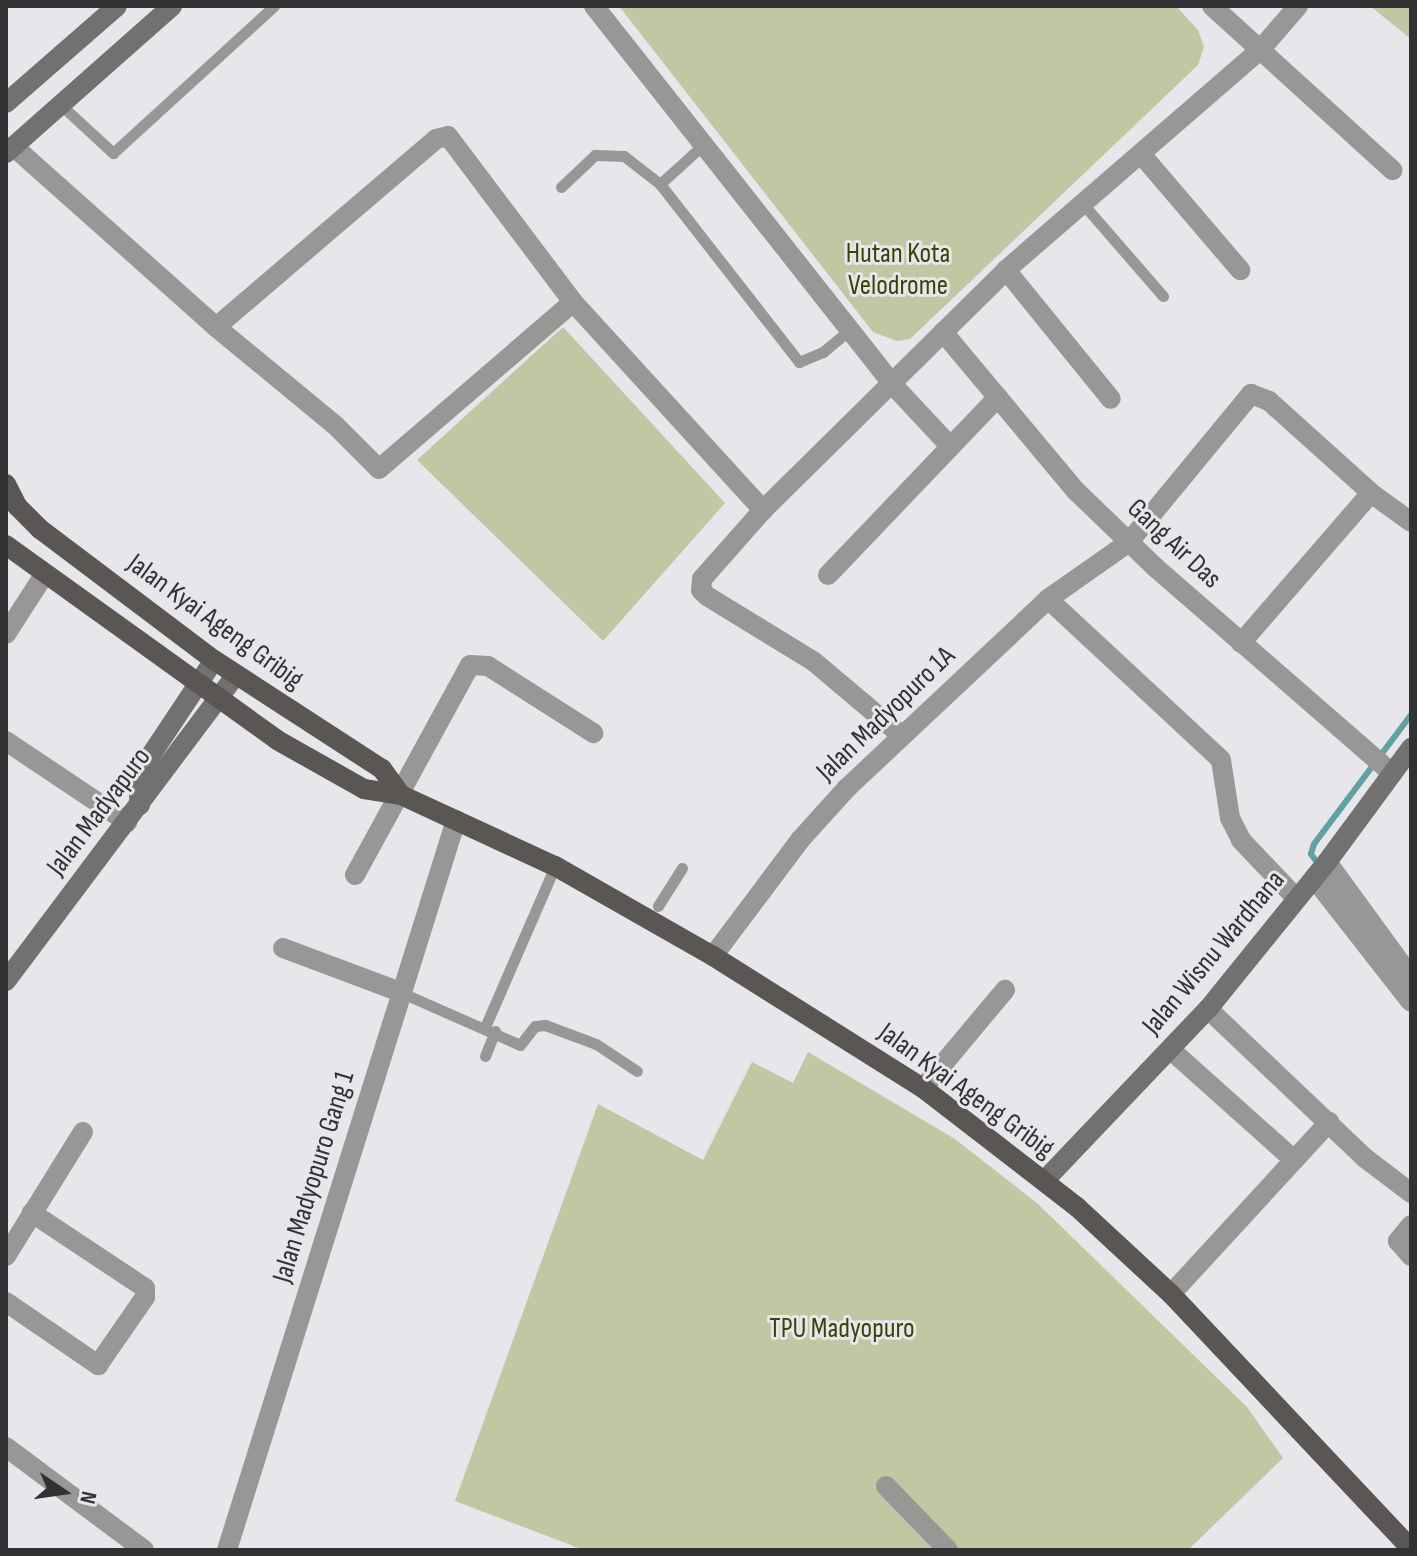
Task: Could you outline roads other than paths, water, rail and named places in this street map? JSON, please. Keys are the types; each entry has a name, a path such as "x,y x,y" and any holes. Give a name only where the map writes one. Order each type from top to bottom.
{"main road":[{"path":"10,150 172,6"},
{"path":"6,103 110,12 128,45"},
{"name":"Jalan Kyai Ageng Gribig","path":"6,484 17,506 40,529 214,660 382,769 401,795"},
{"name":"Jalan Kyai Ageng Gribig","path":"6,545 277,740 364,789 401,795 653,912 713,956 923,1088 1044,1181 1171,1294 1411,1549"},
{"path":"140,805 137,776 214,660"},
{"name":"Jalan Madyapuro","path":"6,981 236,675"},
{"name":"Jalan Wisnu Wardhana","path":"1044,1181 1208,1009 1321,870 1382,763 1411,748"}],"street":[{"path":"594,6 892,384 950,446"},
{"path":"1212,6 1392,170"},
{"path":"901,735 813,661 701,590 702,579 763,510 1006,270 1260,50 1298,6"},
{"path":"216,327 445,134 573,302 763,510"},
{"path":"10,150 335,425 379,469 573,302"},
{"path":"1141,154 1240,270"},
{"path":"1006,270 1111,399"},
{"name":"Gang Air Das","path":"943,332 1076,491 1241,643 1382,763"},
{"name":"Jalan Madyopuro 1A","path":"713,956 800,840 901,735 1048,599 1129,542 1255,393 1269,401 1371,493"},
{"path":"828,575 998,397"},
{"path":"1241,643 1371,493 1411,522"},
{"path":"6,634 44,575"},
{"path":"1048,599 1221,760 1230,818 1241,840 1297,899"},
{"path":"355,875 470,665 488,666 593,733"},
{"path":"6,741 127,822"},
{"name":"Jalan Madyopuro Gang 1","path":"227,1550 456,820"},
{"path":"1321,870 1378,942 1411,977"},
{"path":"1378,942 1395,988 1411,1002"},
{"path":"283,948 400,992"},
{"path":"923,1088 1005,990"},
{"path":"1208,1009 1329,1122 1411,1193"},
{"path":"1171,1050 1294,1160"},
{"path":"1171,1294 1329,1122"},
{"path":"6,1256 83,1132"},
{"path":"6,1302 98,1365 145,1297 145,1288 32,1213"},
{"path":"1411,1225 1398,1241 1411,1256"},
{"path":"7,1451 144,1550"},
{"path":"886,1486 948,1550"}],"lane":[{"path":"61,105 113,153 274,6"},
{"path":"660,184 705,143"},
{"path":"561,187 595,155 611,153 624,156 660,184 799,362 827,349 850,329"},
{"path":"1083,204 1163,296"},
{"path":"485,1056 490,1029 555,866"},
{"path":"653,912 682,868"},
{"path":"400,992 490,1029 520,1045 535,1026 545,1025 596,1044 637,1071"}],"waterway":[{"path":"1319,865 1311,854 1314,844 1411,715"}],"park label":[{"name":"Hutan Kota Velodrome","path":"898,270"},
{"name":"TPU Madyopuro","path":"842,1329"}]}
